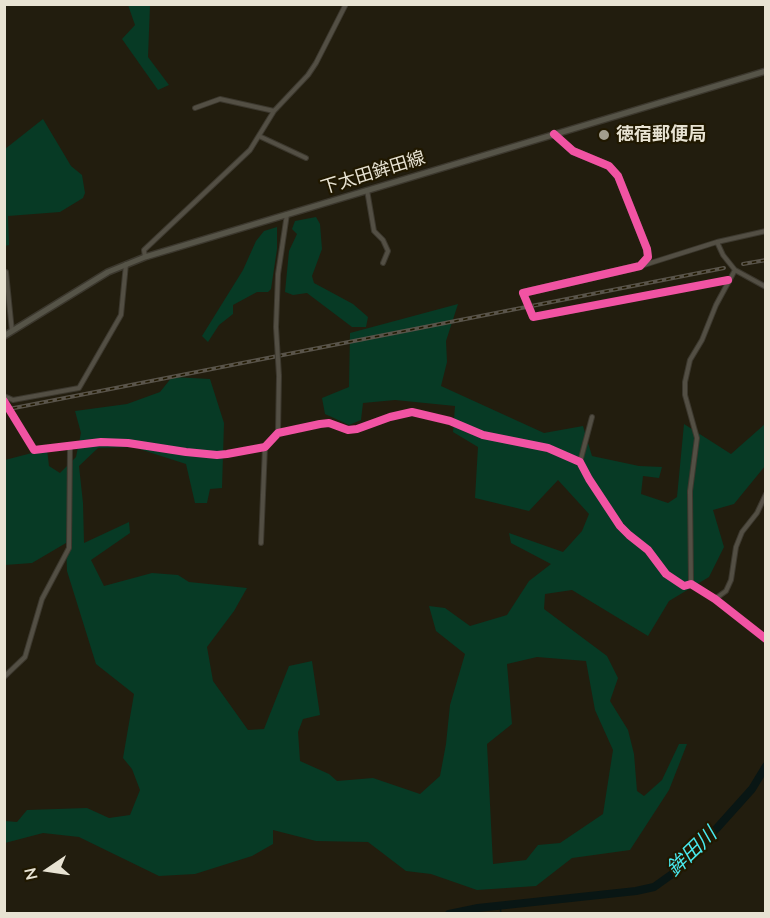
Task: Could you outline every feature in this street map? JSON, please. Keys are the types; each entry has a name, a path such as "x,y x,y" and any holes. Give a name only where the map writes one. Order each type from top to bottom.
{"main road":[{"name":"下太田鉾田線","path":"4,336 91,281 145,257 765,71"},
{"path":"525,296 640,266 648,258 647,249 618,176 609,166 573,151 554,134"}],"street":[{"path":"145,257 144,250 250,150 274,111 302,82 316,63 346,4"},
{"path":"195,108 220,99 274,111"},
{"path":"259,136 306,158"},
{"path":"367,190 374,231 383,240 388,251 383,263"},
{"path":"278,433 279,376 276,327 278,274 286,214"},
{"path":"640,266 717,242 765,231"},
{"path":"717,242 723,255 735,270 765,287"},
{"path":"4,396 13,400 79,388 121,315 126,264"},
{"path":"691,584 690,491 697,438 685,395 685,382 690,360 735,270"},
{"path":"6,272 12,331"},
{"path":"525,296 533,317 728,280"},
{"path":"4,401 34,450 101,442 128,442 217,455 265,447 278,433 329,423 348,430 357,429 412,412 450,421 483,435 548,448 580,462 620,526 648,550 666,574 684,586 691,584 715,599 765,639"},
{"path":"580,462 592,417"},
{"path":"4,677 25,657 42,599 69,548 70,446"},
{"path":"261,543 265,447"},
{"path":"715,599 726,591 731,580 736,547 742,532 757,513 765,494"}],"green space":[{"path":"128,5 150,5 148,57 169,85 158,90 122,39 135,25"},
{"path":"43,119 71,166 82,175 85,193 83,198 60,212 8,216 9,245 5,246 5,149"},
{"path":"316,217 320,224 322,249 312,276 314,283 353,304 368,317 366,327 352,327 307,293 293,295 285,292 289,251 297,234 292,229 295,221"},
{"path":"277,227 277,249 271,289 268,292 257,292 233,305 233,314 219,325 208,342 202,336 243,270 256,241 264,231"},
{"path":"458,304 446,341 447,362 441,386 544,433 583,426 592,456 639,466 662,467 659,478 643,476 641,494 668,503 677,497 684,424 731,454 765,424 765,466 734,504 713,510 724,547 709,577 669,601 648,636 572,590 545,594 544,609 607,656 618,678 610,701 628,730 634,754 637,791 644,796 662,780 679,744 687,744 669,790 630,850 572,858 536,886 477,890 431,874 406,871 368,842 316,841 273,830 273,844 252,856 195,874 159,876 79,837 43,833 5,843 5,821 17,822 27,810 87,808 109,818 130,815 140,790 132,769 123,758 134,694 96,664 67,571 66,543 32,563 5,565 5,460 47,449 49,466 60,473 76,457 81,433 75,411 127,404 160,392 172,377 210,379 224,423 222,488 210,489 207,503 195,503 186,464 133,447 98,448 79,466 84,543 129,522 130,533 91,560 104,586 152,573 178,575 189,582 247,588 234,611 207,647 213,681 248,730 264,729 289,666 312,661 320,715 303,719 298,732 300,761 329,774 337,781 373,778 420,794 440,776 450,705 465,654 436,631 429,606 445,608 470,626 507,615 529,581 551,564 511,543 509,533 563,552 582,531 589,514 558,480 529,511 475,498 478,447 453,432 455,406 395,400 363,403 361,420 349,425 325,414 322,398 349,387 350,333","holes":["537,657 586,661 595,710 613,750 603,814 560,843 538,845 526,860 493,864 487,744 512,724 507,664"]}],"waterway":[{"name":"鉾田川","path":"449,914 478,908 636,891 654,887 675,872 717,828 752,789 766,766"},
{"path":"500,906 501,914"}],"railway":[{"path":"743,264 766,260"},
{"path":"4,410 724,268"}],"cycle path":[{"path":"554,134 573,151 609,166 618,176 647,249 648,257 640,266 523,293 533,317 728,280"},
{"path":"4,401 34,450 101,442 128,443 217,455 227,454 265,447 278,433 329,423 348,430 357,429 412,412 450,421 483,435 548,448 580,462 620,526 648,550 666,574 684,586 691,584 715,599 766,639"}],"place":[{"name":"徳宿郵便局","path":"604,135"}]}
